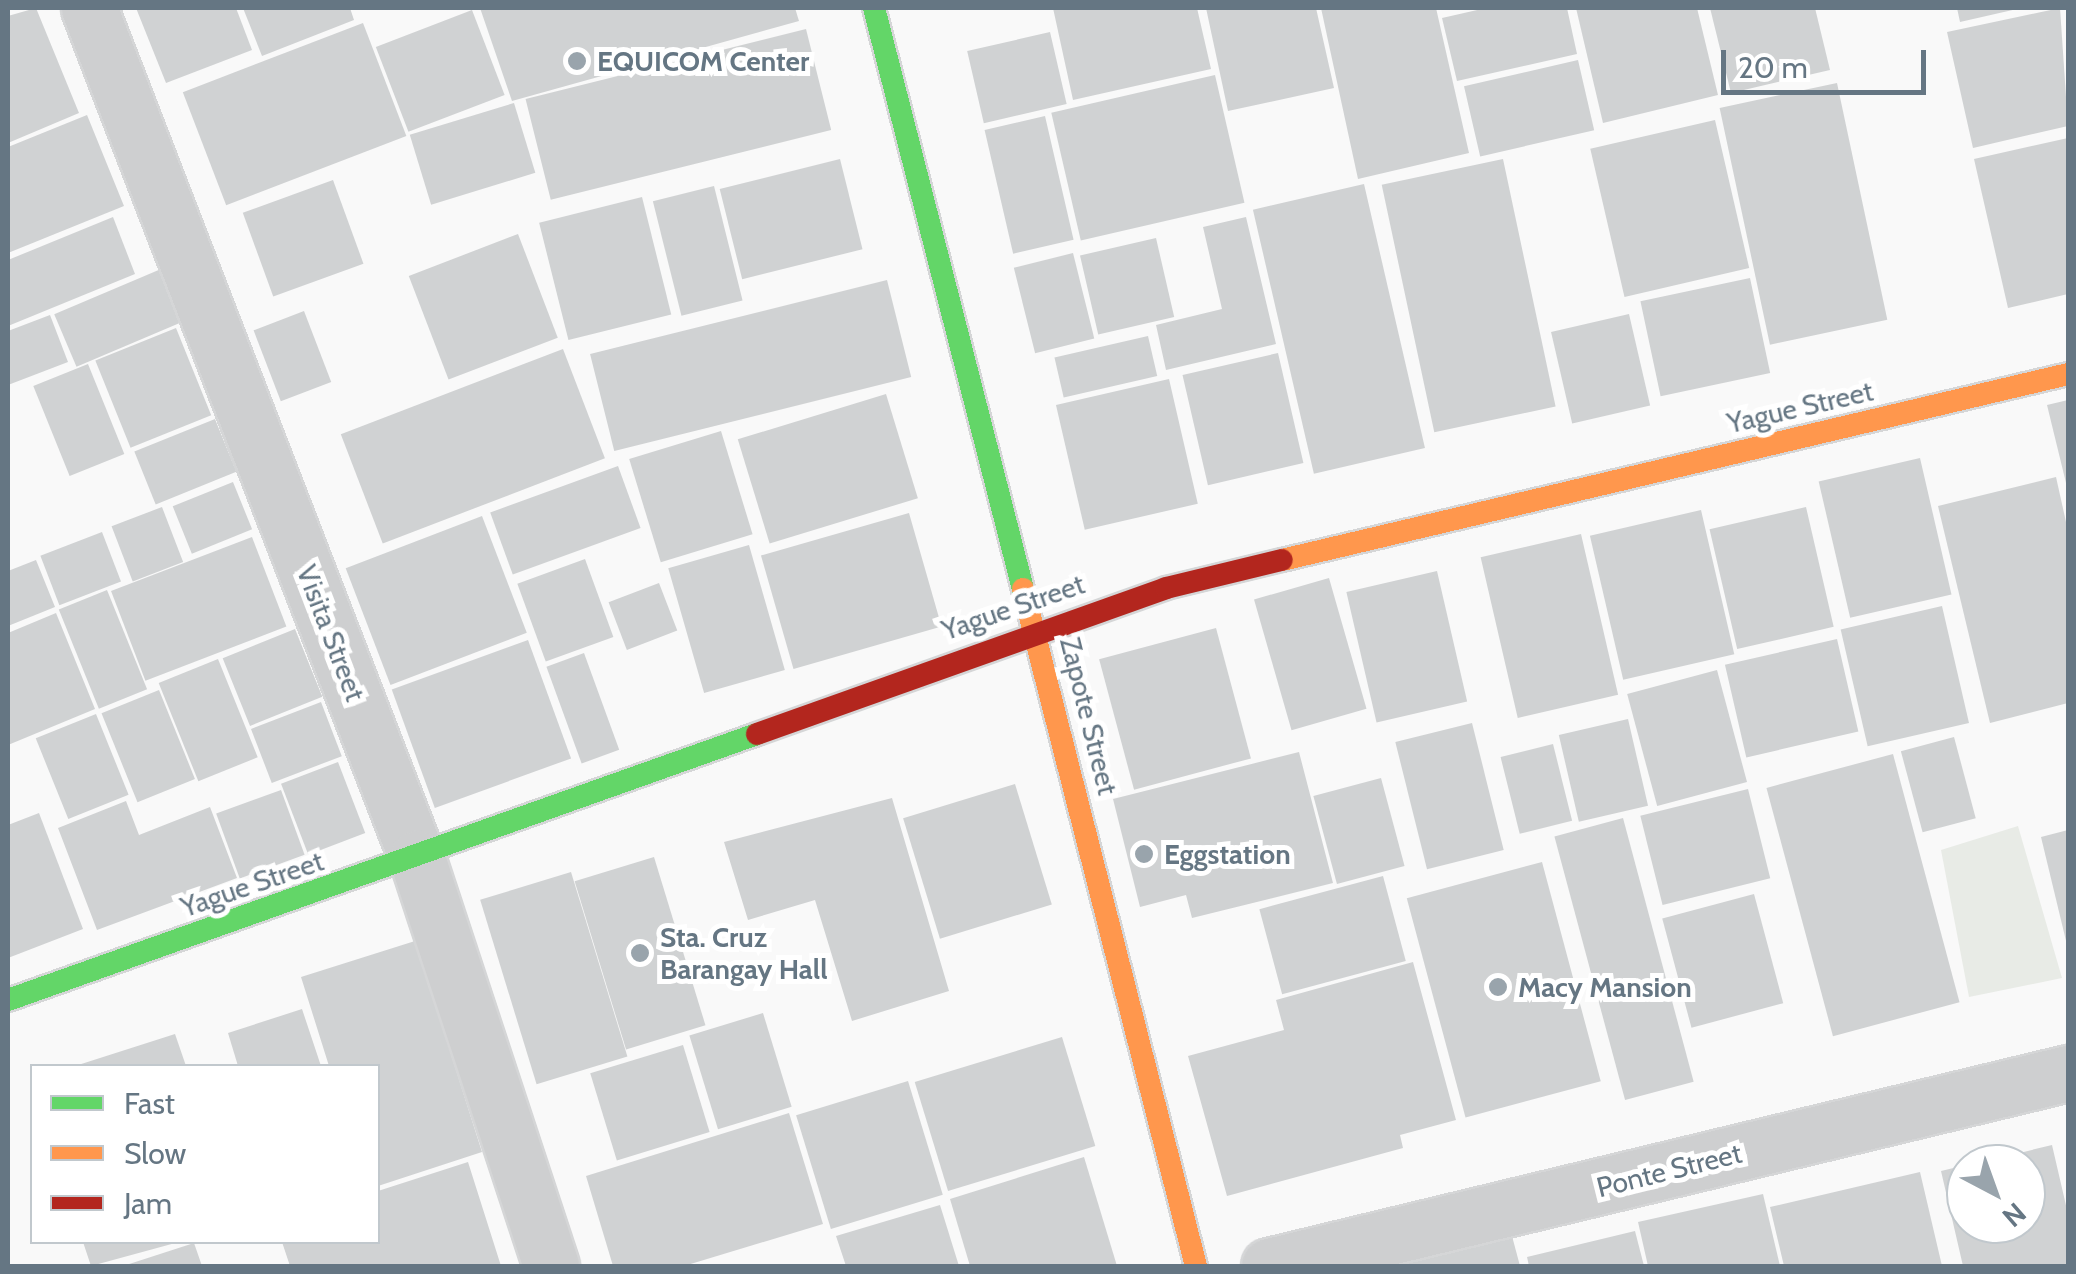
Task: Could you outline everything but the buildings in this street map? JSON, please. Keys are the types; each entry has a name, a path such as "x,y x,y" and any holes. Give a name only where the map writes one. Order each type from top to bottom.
{"street":[{"name":"Visita Street","path":"89,8 417,858 551,1266"},
{"name":"Zapote Street","path":"874,8 1036,628 1196,1266"},
{"name":"Yague Street","path":"8,1000 417,858 1036,628 1166,588 2068,374"},
{"name":"Ponte Street","path":"1269,1266 2068,1073"}],"shaded area":[{"path":"2018,826 2062,978 1969,997 1941,850"}],"traffic: fast":[{"path":"874,8 1023,589"},
{"path":"8,1000 757,734"}],"traffic: slow":[{"path":"1282,560 2068,374"},
{"path":"1023,589 1196,1266"}],"traffic: jam":[{"path":"757,734 1166,588 1282,560"}],"place":[{"name":"EQUICOM Center","path":"577,61"},
{"name":"Eggstation","path":"1144,854"},
{"name":"Sta. Cruz Barangay Hall","path":"640,953"},
{"name":"Macy Mansion","path":"1498,987"}]}
